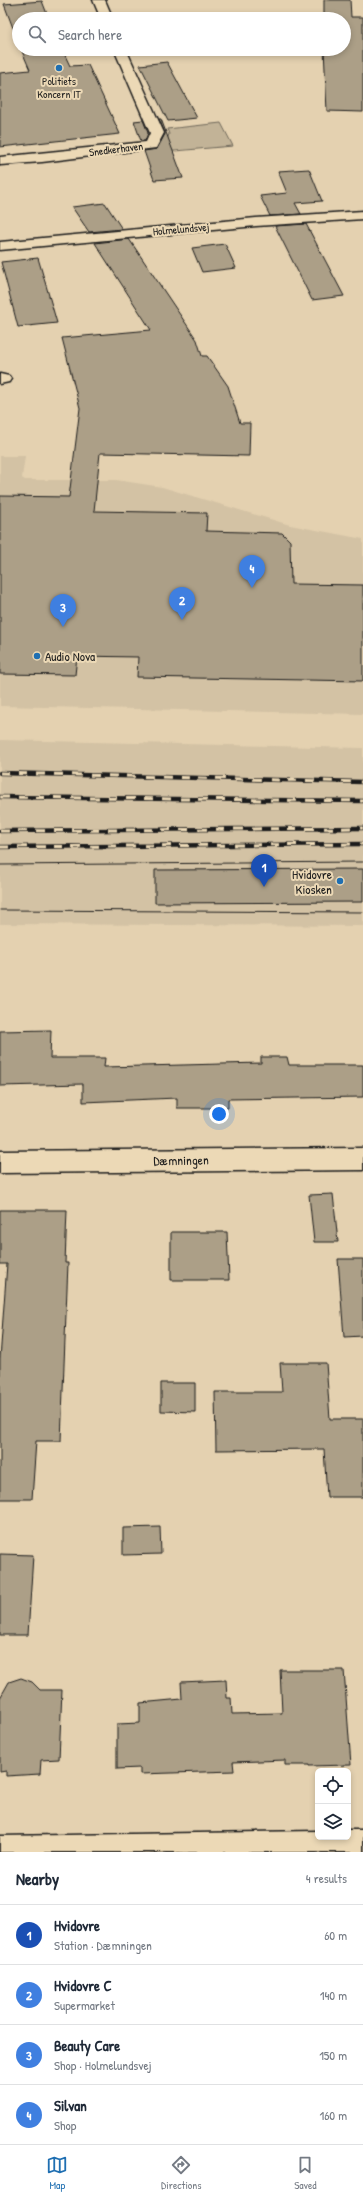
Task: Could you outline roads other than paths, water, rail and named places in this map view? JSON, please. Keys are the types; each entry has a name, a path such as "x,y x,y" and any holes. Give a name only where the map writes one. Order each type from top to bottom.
{"street":[{"path":"99,0 104,12"},
{"name":"Snedkerhaven","path":"0,161 42,158 151,145 157,133 123,56"},
{"name":"Holmelundsvej","path":"0,246 256,222 363,215"},
{"name":"Dæmningen","path":"0,1162 363,1159"},
{"path":"0,1852 363,1846"}],"tram line":[{"path":"0,865 363,862"},
{"path":"0,910 363,912"}],"railway":[{"path":"0,773 363,782"},
{"path":"0,797 363,801"},
{"path":"0,831 363,828"},
{"path":"0,847 363,844"}],"place":[{"name":"Politiets Koncern IT","path":"59,68"},
{"name":"Silvan","path":"252,588"},
{"name":"Hvidovre C","path":"182,620"},
{"name":"Beauty Care","path":"63,627"},
{"name":"Audio Nova","path":"37,656"},
{"name":"Hvidovre Kiosken","path":"340,881"},
{"name":"Hvidovre","path":"264,887"}]}
